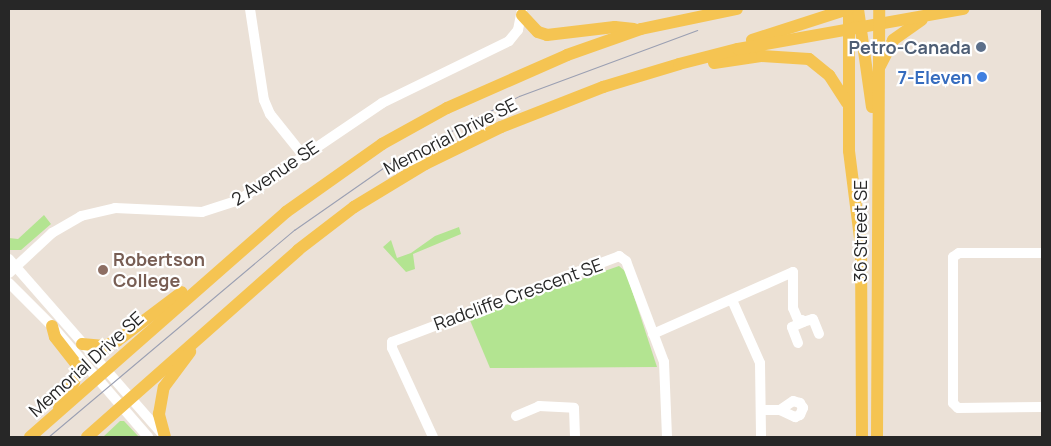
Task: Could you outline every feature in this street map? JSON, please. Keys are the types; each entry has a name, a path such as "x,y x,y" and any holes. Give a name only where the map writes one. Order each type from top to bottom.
{"main road":[{"name":"Memorial Drive SE","path":"30,437 286,212 382,144 515,76 641,30 737,9"},
{"path":"738,49 750,41 848,9 856,21 877,124"},
{"path":"856,21 875,9 878,24"},
{"name":"Memorial Drive SE","path":"87,437 298,250 354,208 425,164 556,104 680,64 856,21 878,24 963,9"},
{"path":"522,12 538,32 547,35 614,27 641,30"},
{"path":"879,69 893,40 931,15"},
{"name":"36 Street SE","path":"856,21 848,105 851,175 861,246 862,437"},
{"name":"36 Street SE","path":"877,437 878,24"},
{"path":"680,64 694,66 762,56 809,59 820,66 837,83 848,105"},
{"path":"82,344 104,346 117,341 186,289 199,287"},
{"path":"165,437 159,414 164,387 212,325"},
{"path":"52,326 55,337 78,366 74,382 57,413"}],"street":[{"path":"250,9 264,100 270,114 303,155"},
{"name":"2 Avenue SE","path":"11,266 52,233 76,218 115,208 168,213 212,210 253,192 303,155 382,103 509,40 518,30 522,12"},
{"path":"1042,253 959,253 953,257 953,403 958,408 1042,407"},
{"name":"Radcliffe Crescent SE","path":"429,436 392,348 397,338 618,256 626,261 653,334 667,380 667,437"},
{"path":"11,266 82,344 148,437"},
{"path":"653,334 793,272 794,302 799,305 803,321"},
{"path":"9,283 102,374"},
{"path":"732,300 760,363 761,437"},
{"path":"798,342 792,327 803,321 812,319 819,334"},
{"path":"125,402 165,437"},
{"path":"516,416 539,406 574,408 575,437"},
{"path":"761,410 780,410"}],"green space":[{"path":"44,215 51,224 21,250 9,250 9,238 18,239"},
{"path":"459,227 461,234 413,254 415,269 406,272 383,247 391,240 397,258 411,253 435,236"},
{"path":"619,266 626,272 657,367 490,368 469,318"},
{"path":"120,421 124,421 139,437 103,437"}],"tram line":[{"path":"48,437 294,230 393,161 519,96 697,30"}],"place":[{"name":"Petro-Canada","path":"981,47"},
{"name":"7-Eleven","path":"982,77"},
{"name":"Robertson College","path":"103,270"}]}
